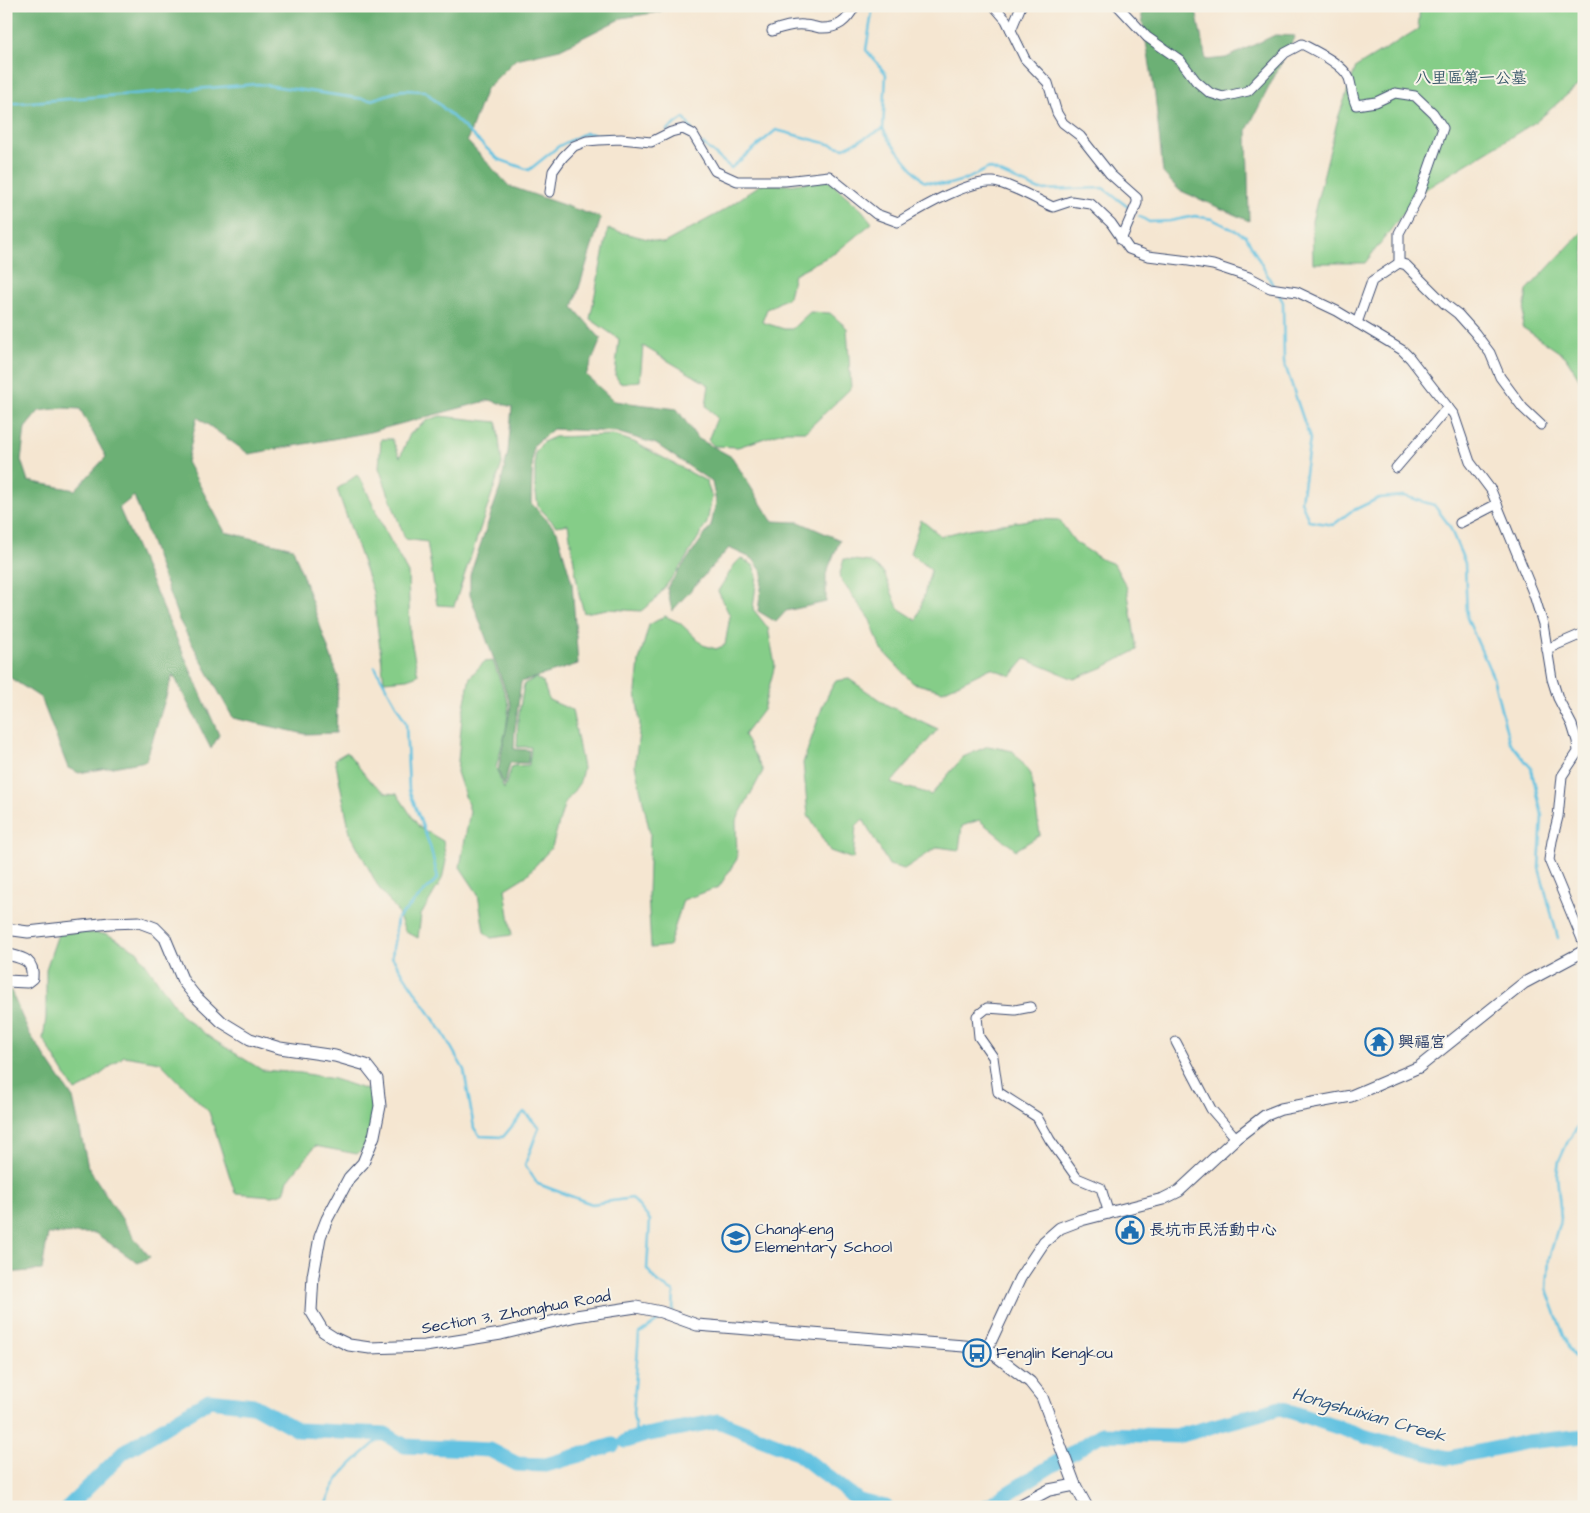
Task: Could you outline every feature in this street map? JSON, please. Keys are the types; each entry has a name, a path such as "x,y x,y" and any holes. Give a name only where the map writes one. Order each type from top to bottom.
{"main road":[{"name":"Section 3, Zhonghua Road","path":"6,929 28,932 120,922 139,922 156,928 165,938 184,981 195,996 222,1022 250,1038 280,1048 335,1056 366,1065 377,1079 380,1106 374,1136 363,1163 349,1178 320,1237 312,1292 311,1311 323,1331 349,1345 370,1348 425,1346 501,1334 576,1316 636,1307 661,1312 697,1325 987,1349"},
{"path":"1087,1507 1074,1482 1042,1397 1030,1382 987,1349 1020,1278 1044,1242 1060,1228 1081,1220 1163,1199 1179,1191 1236,1138 1266,1115 1281,1109 1351,1096 1419,1067 1524,983 1584,951"},
{"path":"6,954 24,959 33,969 32,978 27,982 6,981"},
{"path":"1017,1507 1049,1490 1074,1482"}],"street":[{"path":"772,31 788,25 822,28 838,25 848,19 855,6"},
{"path":"994,6 1006,20 1025,59 1048,83 1057,113 1063,123 1080,136 1110,174 1136,198 1137,203 1121,240"},
{"path":"1011,30 1021,6"},
{"path":"1118,6 1147,37 1180,60 1196,81 1210,93 1223,97 1248,91 1285,53 1302,44 1333,62 1348,77 1356,105 1376,102 1396,93 1415,96 1433,113 1443,128 1420,194 1399,233 1398,263"},
{"path":"550,192 553,171 574,146 587,141 599,140 621,139 651,142 671,132 683,129 693,134 715,171 737,181 784,181 828,176 876,214 898,222 927,205 974,184 992,182 1002,184 1053,207 1072,201 1091,204 1111,223 1129,249 1148,256 1213,265 1249,277 1270,288 1297,292 1338,311 1406,354 1454,415 1470,462 1488,484 1497,504 1534,595 1543,624 1558,698 1572,725 1578,752 1562,776 1558,817 1549,860 1584,944"},
{"path":"1357,323 1372,281 1398,263 1406,265 1458,314 1475,333 1490,353 1500,377 1523,408 1541,425"},
{"path":"1396,468 1448,407"},
{"path":"1460,523 1497,504"},
{"path":"1547,648 1584,633"},
{"path":"1031,1007 1015,1010 987,1008 977,1016 979,1037 993,1058 998,1092 1037,1116 1050,1140 1077,1178 1101,1188 1108,1214"},
{"path":"1176,1042 1211,1109 1236,1138"}],"green space":[{"path":"6,6 616,6 623,8 627,6 668,6 659,12 622,18 560,49 516,59 486,89 467,141 509,186 601,218 573,307 601,339 586,375 614,401 677,409 697,438 732,457 772,521 799,522 840,540 826,574 826,602 786,611 776,622 758,611 763,573 753,559 729,548 672,611 667,588 711,526 716,502 712,482 656,444 616,432 553,429 533,446 531,503 557,531 572,583 578,664 521,682 514,749 529,750 528,763 510,763 504,785 498,771 511,705 470,595 470,575 500,488 508,452 512,407 490,400 366,433 249,454 197,417 187,462 225,532 293,548 338,677 336,733 305,734 233,718 179,620 134,496 119,508 219,735 211,749 173,674 146,761 79,773 68,768 41,698 6,675","holes":["63,408 80,409 106,457 75,490 28,481 21,460 25,428 39,411"]},
{"path":"1140,6 1195,6 1206,60 1226,58 1275,35 1295,36 1247,130 1249,221 1179,190 1163,173 1155,95"},
{"name":"八里區第一公墓","path":"1420,6 1584,6 1584,80 1537,121 1419,193 1365,263 1313,263 1312,221 1338,118 1356,67 1418,29"},
{"path":"827,179 862,210 872,223 835,253 794,274 789,297 767,309 762,322 784,329 792,329 810,312 830,313 847,328 851,388 806,431 786,431 738,447 714,446 708,440 717,418 706,406 709,385 643,346 640,381 620,383 615,375 619,339 590,319 608,229 664,243 721,212 761,184 789,185"},
{"path":"1584,230 1584,386 1565,356 1522,327 1527,290"},
{"path":"440,416 497,422 502,464 454,606 437,605 427,542 405,539 379,468 381,439 392,439 400,457 410,434 426,421"},
{"path":"613,435 634,442 706,481 712,497 707,523 683,563 655,600 641,611 607,609 584,613 579,595 568,524 556,526 538,506 535,487 535,453 543,442 555,437"},
{"path":"357,475 363,483 383,527 408,573 410,635 418,675 407,679 384,681 373,592 337,489"},
{"path":"1036,519 1059,520 1075,542 1101,559 1114,564 1127,588 1137,650 1104,667 1074,679 1025,659 1011,676 991,668 943,691 913,683 881,649 870,620 839,577 844,559 870,562 884,573 898,608 917,620 931,570 910,553 921,520 941,536 969,529"},
{"path":"741,558 753,565 757,576 753,609 768,628 775,665 763,710 744,735 763,771 736,821 737,859 719,887 683,900 669,946 651,948 648,894 650,833 635,765 640,725 636,692 639,661 649,625 665,616 680,623 703,645 716,649 725,645 730,616 718,591"},
{"path":"493,661 509,705 506,730 496,768 504,789 512,766 529,765 531,747 517,747 518,720 524,684 535,678 543,682 549,700 572,710 583,768 580,782 564,805 552,847 526,876 505,889 512,935 491,938 484,932 478,894 460,867 470,811 457,772 462,717 470,677 484,662"},
{"path":"849,679 887,705 938,729 891,783 931,795 963,757 988,746 1013,751 1031,774 1040,835 1016,850 979,820 962,826 959,850 938,847 904,869 889,865 863,819 856,826 853,859 830,851 808,815 803,763 823,705 835,681"},
{"path":"347,752 369,780 386,793 397,794 419,827 443,841 446,861 442,879 421,915 418,938 405,931 397,911 379,888 350,833 335,759"},
{"path":"77,932 107,934 137,951 182,1016 212,1039 262,1070 301,1073 334,1079 373,1092 372,1125 367,1142 363,1148 357,1154 315,1146 288,1180 284,1193 272,1196 235,1193 209,1112 160,1062 124,1056 87,1085 75,1091 43,1039 46,1018 46,969 58,934"},
{"path":"6,989 11,991 29,1033 73,1098 88,1167 137,1242 150,1257 138,1263 95,1233 48,1234 42,1270 6,1273"}],"waterway":[{"path":"873,6 866,50 886,74 883,129"},
{"path":"6,104 258,84 371,100 402,90 425,91 498,159 529,170 559,146 585,133 613,136"},
{"path":"667,130 684,118 692,130"},
{"path":"703,144 731,168 776,130 844,148 883,129 892,144 923,181 946,185 967,179 989,168 1040,190 1103,188 1128,207"},
{"path":"1139,216 1149,222 1170,221 1195,216 1212,219 1246,236 1274,287"},
{"path":"1277,291 1283,302 1284,362 1310,439 1301,501 1309,521 1333,525 1350,512 1379,498 1404,496 1434,505 1449,525 1465,563 1467,618 1493,677 1509,741 1531,768 1542,815 1539,868 1558,938"},
{"path":"375,667 406,723 409,790 430,846 438,878 397,919 392,957 443,1033 464,1070 474,1128 480,1136 503,1137 524,1112 539,1127 525,1165 538,1184 592,1204 632,1198 650,1220 647,1269 658,1283 674,1292 673,1310"},
{"path":"1584,1118 1568,1141 1559,1161 1557,1175 1561,1218 1549,1258 1547,1290 1568,1347 1584,1371"},
{"path":"637,1438 633,1413 639,1334 661,1319"},
{"name":"Hongshuixian Creek","path":"68,1507 124,1452 209,1400 253,1405 298,1430 385,1434 405,1446 490,1450 517,1464 546,1465 613,1445"},
{"name":"Hongshuixian Creek","path":"986,1507 1102,1434 1178,1436 1280,1408 1370,1438 1448,1458 1527,1442 1584,1436"},
{"name":"Hongshuixian Creek","path":"626,1441 645,1435 718,1421 796,1452 859,1501 886,1507"},
{"path":"327,1507 329,1496 341,1476 349,1466 385,1434"}],"place":[{"name":"興福宮","path":"1379,1042"},
{"name":"長坑市民活動中心","path":"1130,1230"},
{"name":"Changkeng Elementary School","path":"736,1238"},
{"name":"Fenglin Kengkou","path":"977,1353"}]}
